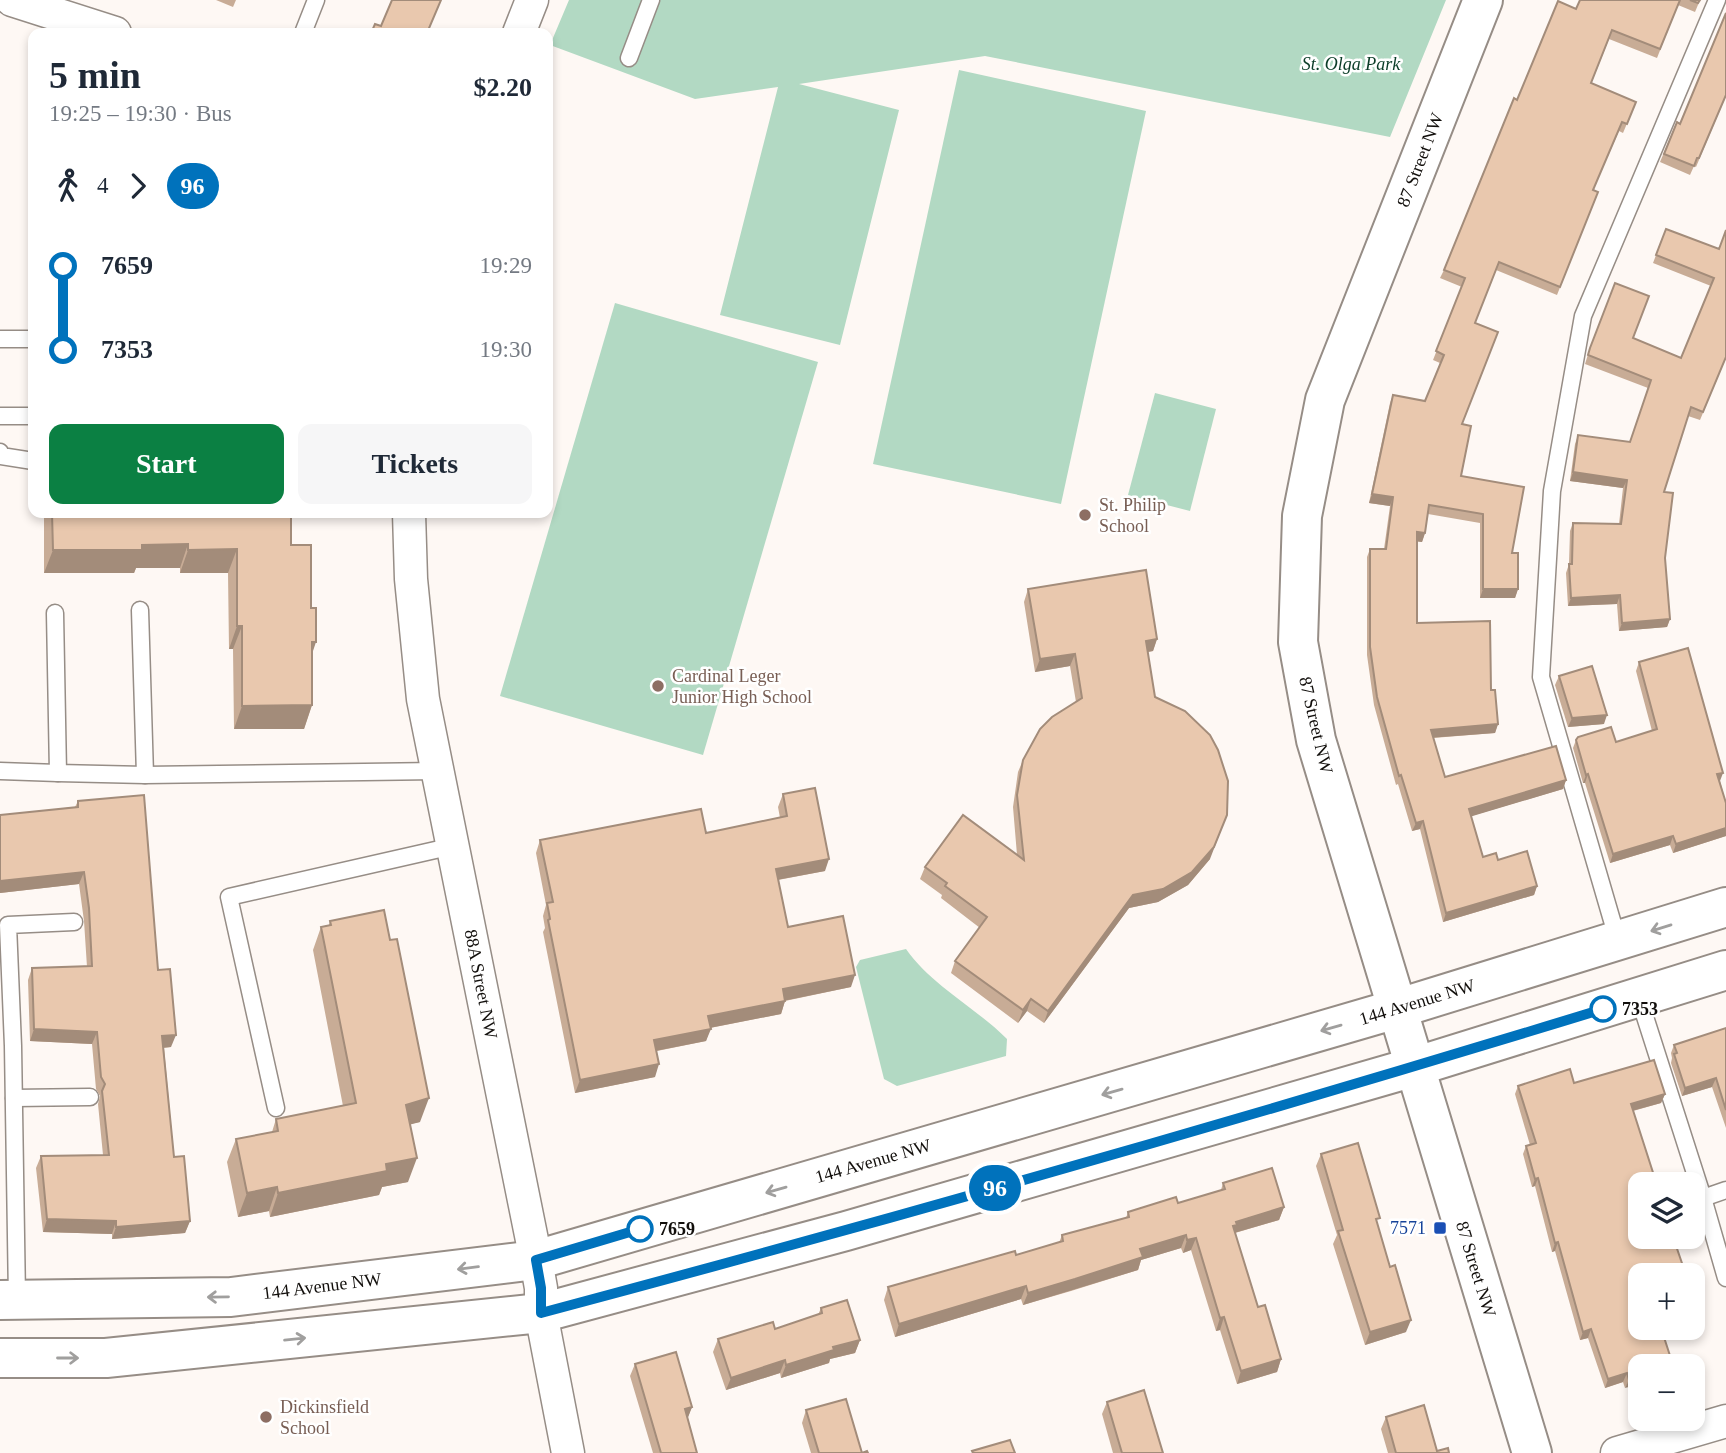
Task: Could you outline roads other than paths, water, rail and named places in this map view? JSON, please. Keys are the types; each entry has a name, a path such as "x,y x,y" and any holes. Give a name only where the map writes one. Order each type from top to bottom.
{"street":[{"path":"12,0 99,28"},
{"path":"521,28 532,0"},
{"name":"87 Street NW","path":"1483,0 1325,400 1301,516 1298,642 1316,740 1532,1453"},
{"name":"88A Street NW","path":"410,518 411,579 423,699 536,1260 541,1288 541,1313 568,1453"},
{"name":"144 Avenue NW","path":"9,1300 231,1297 536,1260 1396,1009 1726,907"},
{"path":"0,1358 106,1358 541,1313 859,1227 1414,1067 1726,970"},
{"path":"1617,1453 1726,1421"}],"lane":[{"path":"305,28 317,0"},
{"path":"629,58 650,0"},
{"path":"1618,941 1542,677 1552,491 1583,316 1717,0"},
{"path":"0,339 28,339"},
{"path":"0,416 28,416"},
{"path":"0,452 1,456 28,460"},
{"path":"140,610 145,775"},
{"path":"55,613 58,774"},
{"path":"0,771 145,775 437,771"},
{"path":"276,1108 229,897 453,846"},
{"path":"9,1300 14,1098 8,925 74,922"},
{"path":"1639,998 1695,1172"},
{"path":"14,1098 90,1097"},
{"path":"1705,1197 1726,1190"},
{"path":"1705,1205 1726,1278"}],"place":[{"name":"St. Philip School","path":"1085,515"},
{"name":"Cardinal Leger Junior High School","path":"658,686"},
{"name":"7353","path":"1603,1009"},
{"name":"7571","path":"1440,1228"},
{"name":"7659","path":"640,1229"},
{"name":"Dickinsfield School","path":"266,1417"}],"park label":[{"name":"St. Olga Park","path":"1351,64"}]}
